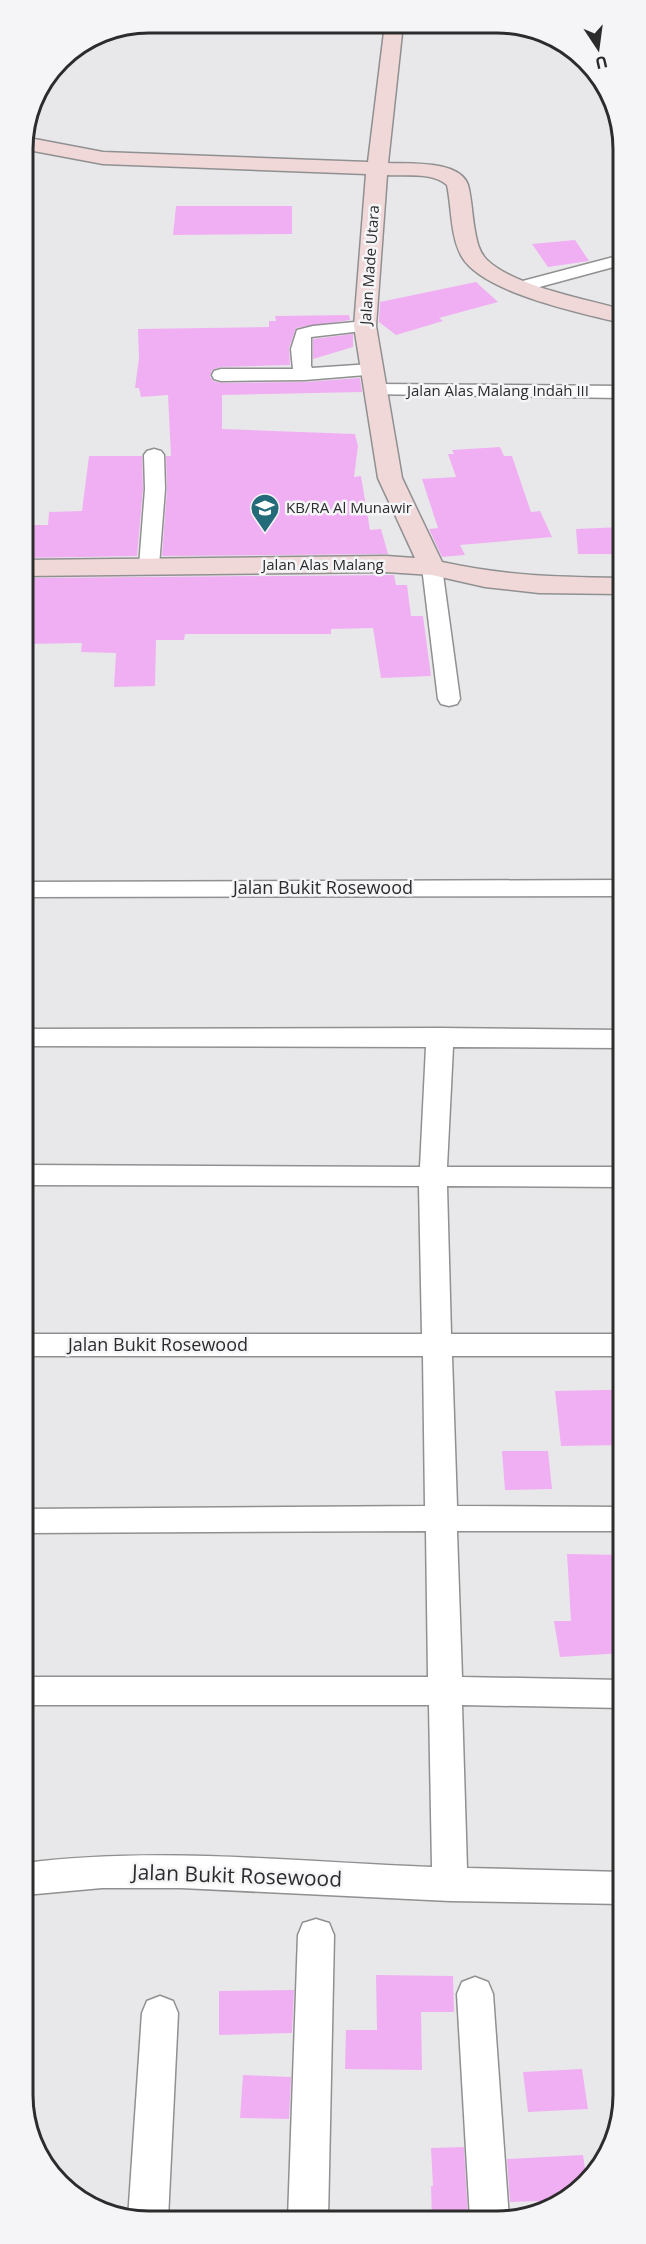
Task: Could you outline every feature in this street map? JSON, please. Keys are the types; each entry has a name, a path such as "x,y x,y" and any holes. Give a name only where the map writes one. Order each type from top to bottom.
{"main road":[{"name":"Jalan Made Utara","path":"393,33 376,168 365,326 390,478 432,567"},
{"path":"33,145 103,158 431,171 454,178 472,258 492,274 520,287 613,314"},
{"name":"Jalan Alas Malang","path":"33,568 386,564 432,567 485,579 539,585 613,586"}],"street":[{"path":"520,287 613,262"},
{"path":"305,374 301,365 300,344 303,334 312,331 365,326"},
{"name":"Jalan Alas Malang Indah III","path":"221,375 305,374 373,380 613,392"},
{"path":"149,566 155,489 154,455"},
{"path":"432,567 449,699"},
{"name":"Jalan Bukit Rosewood","path":"33,890 613,888"},
{"path":"33,1037 613,1039"},
{"path":"440,1037 433,1175 450,1885"},
{"path":"33,1174 613,1177"},
{"name":"Jalan Bukit Rosewood","path":"33,1345 613,1345"},
{"path":"33,1521 613,1519"},
{"path":"33,1691 446,1691 613,1694"},
{"name":"Jalan Bukit Rosewood","path":"33,1878 76,1872 247,1874 450,1885 613,1888"},
{"path":"308,2211 316,1935"},
{"path":"475,1994 489,2211"},
{"path":"148,2211 160,2013"}],"building":[{"path":"176,206 292,206 292,234 173,235"},
{"path":"575,240 589,261 548,267 532,244"},
{"path":"476,282 498,302 439,318 443,321 396,335 379,322 380,302"},
{"path":"349,315 350,320 296,328 289,348 290,365 221,367 212,370 210,376 213,381 221,383 305,382 360,378 362,392 222,395 222,429 355,434 358,446 354,477 361,476 370,530 381,529 388,554 162,556 167,489 166,456 171,456 168,395 141,397 139,388 135,388 139,358 138,329 269,327 269,321 276,321 275,316"},
{"path":"353,334 353,347 313,359 313,339"},
{"path":"500,447 504,456 512,456 531,512 540,511 552,537 460,545 465,555 442,557 429,529 438,528 422,479 456,477 448,454 454,454 452,450"},
{"path":"89,456 142,456 143,489 137,556 33,558 33,525 48,525 49,512 82,511"},
{"path":"613,527 613,554 578,554 576,529"},
{"path":"394,575 396,585 407,585 411,616 423,616 431,676 381,678 373,628 331,629 331,634 185,634 184,640 156,640 155,686 114,687 116,653 81,652 82,643 33,644 33,578"},
{"path":"613,1390 613,1445 561,1446 555,1391"},
{"path":"502,1451 548,1451 552,1489 505,1490"},
{"path":"567,1554 613,1555 613,1654 560,1657 554,1621 571,1621"},
{"path":"376,1975 453,1976 454,2012 421,2012 422,2070 345,2069 346,2030 377,2030"},
{"path":"294,1990 292,2033 219,2035 219,1991"},
{"path":"582,2069 588,2109 528,2112 523,2072"},
{"path":"243,2075 291,2077 289,2119 240,2118"},
{"path":"464,2147 468,2211 432,2211 431,2148"},
{"path":"583,2155 585,2170 561,2191 541,2202 510,2202 507,2159"}],"place":[{"name":"KB/RA Al Munawir","path":"265,534"}]}
